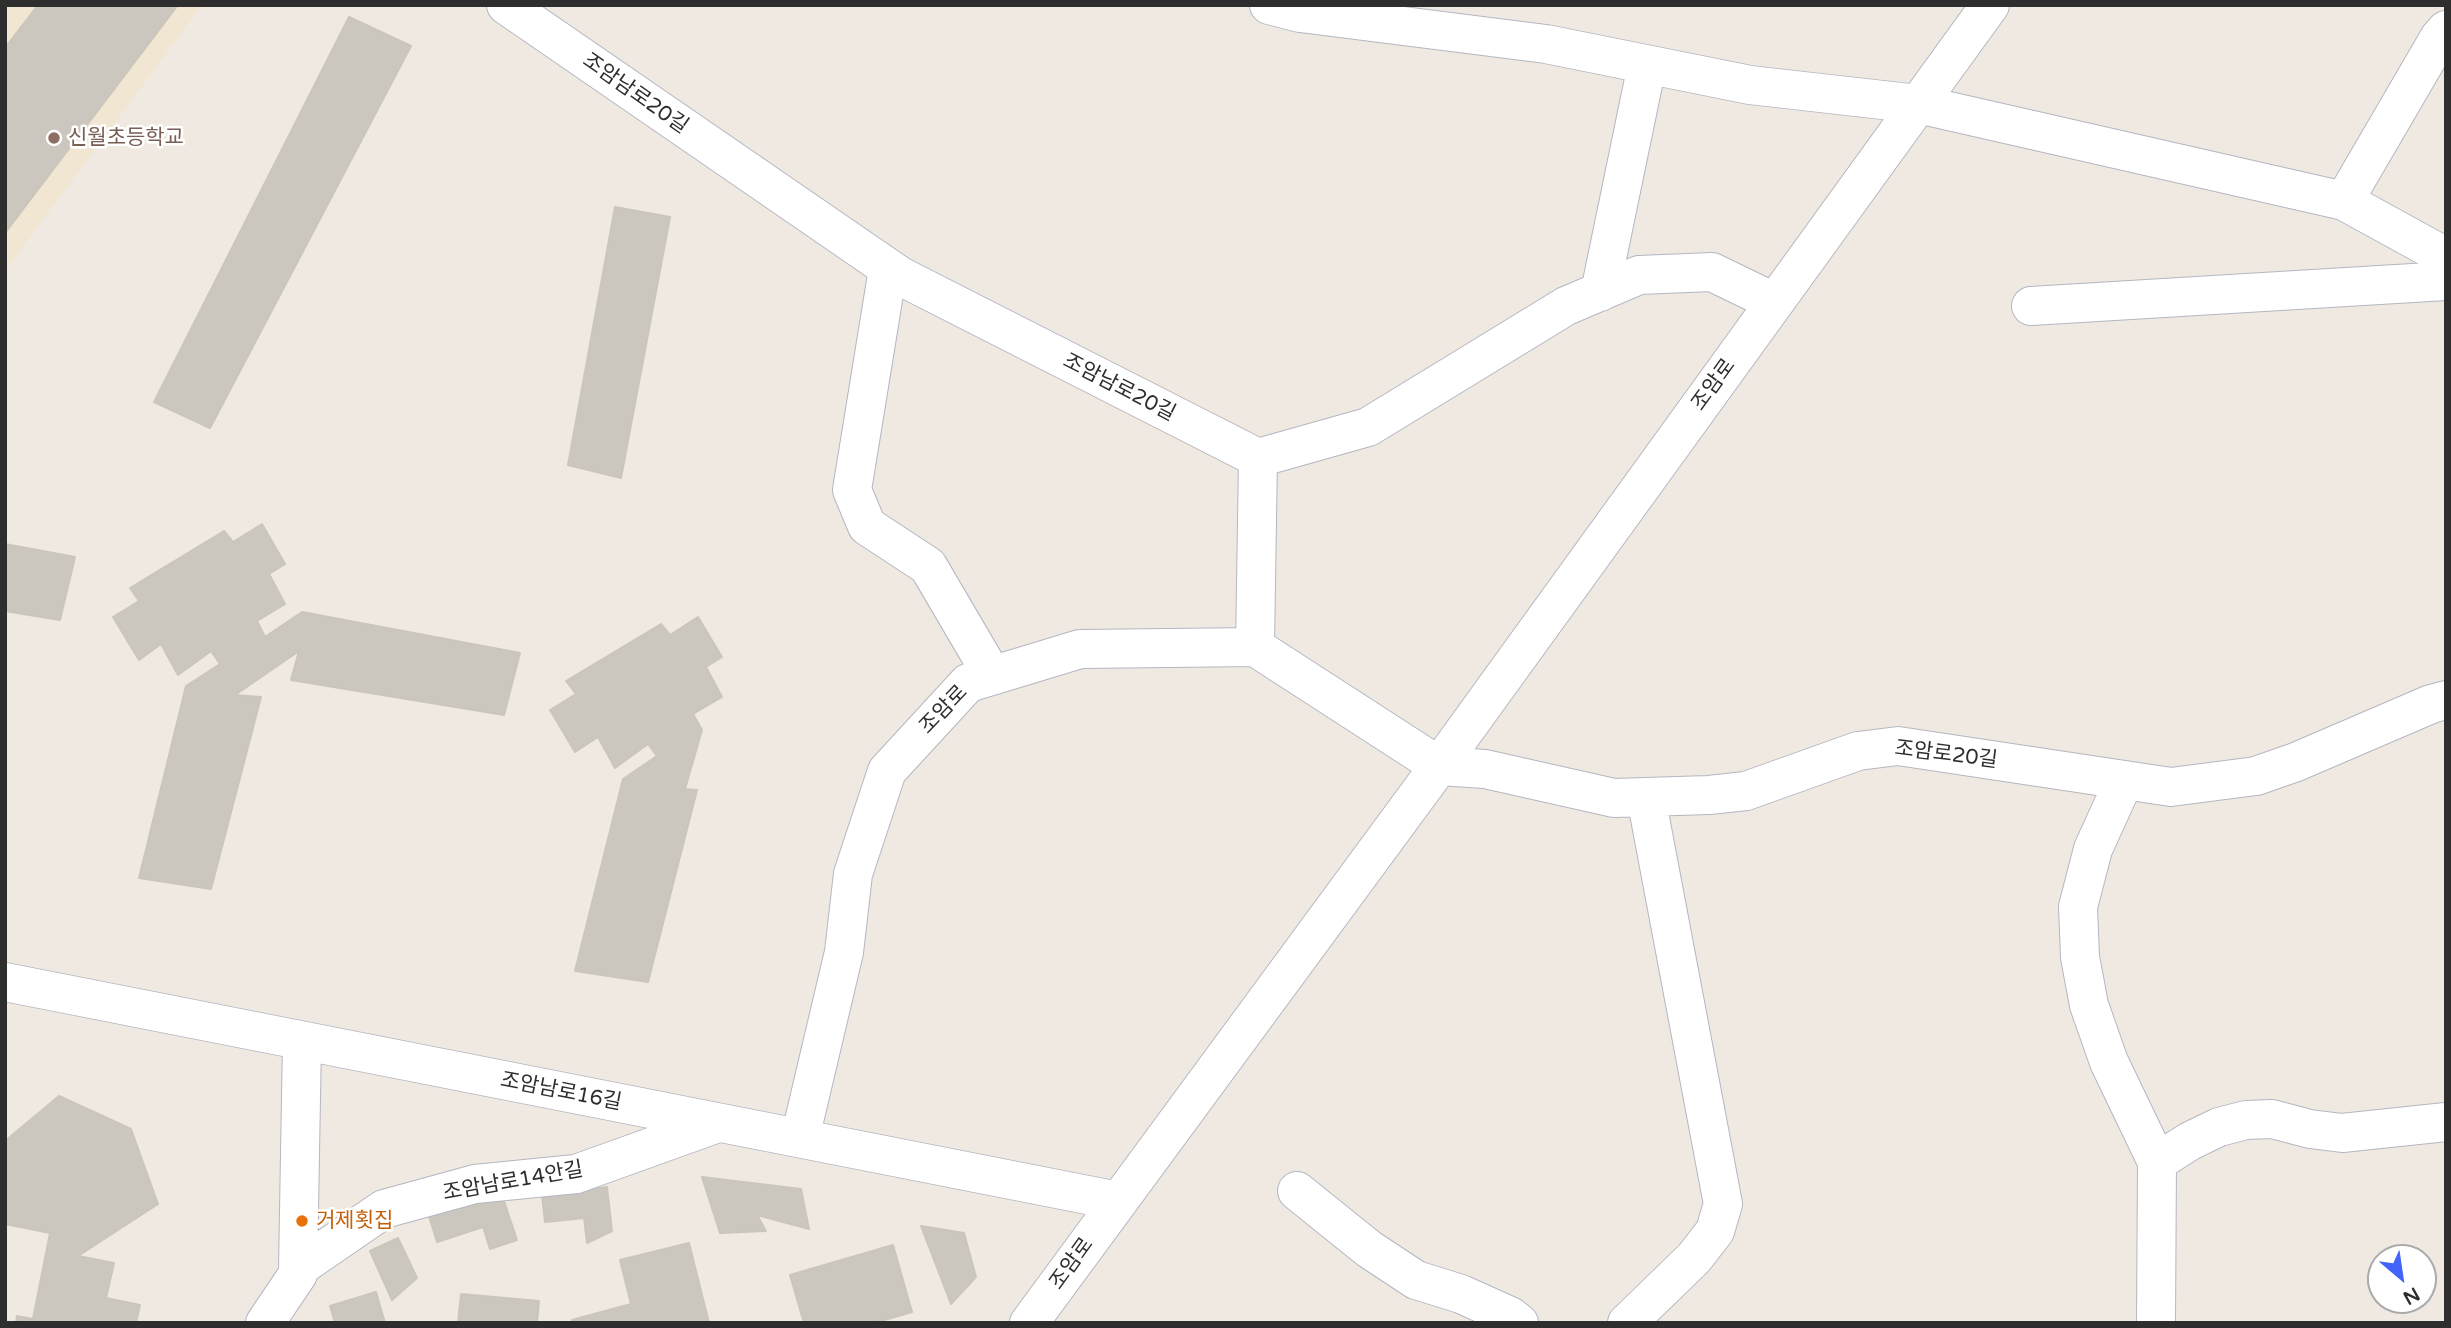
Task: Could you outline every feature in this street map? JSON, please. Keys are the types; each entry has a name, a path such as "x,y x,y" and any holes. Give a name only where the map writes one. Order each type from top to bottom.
{"street":[{"name":"조암남로20길","path":"506,5 545,18 888,269 1258,458"},
{"path":"1269,5 1300,13 1546,44 1750,85 1918,104 2344,201 2446,257"},
{"name":"조암로","path":"1029,1323 1439,766 1990,5"},
{"path":"2344,201 2446,30"},
{"path":"1600,292 1647,65"},
{"path":"888,269 852,490 867,526 928,566 992,675"},
{"path":"1439,766 1255,647 1258,458 1368,428 1566,306 1639,275 1712,272 1774,302"},
{"path":"2031,306 2446,281"},
{"name":"조암로","path":"800,1138 844,952 853,874 887,771 968,683 1080,649 1255,647"},
{"name":"조암로20길","path":"1439,766 1485,769 1614,798 1709,795 1746,791 1858,751 1898,746 2171,787 2256,776 2446,700"},
{"path":"2124,781 2093,849 2078,907 2080,957 2089,1005 2109,1062 2157,1162 2156,1323"},
{"path":"1627,1323 1694,1258 1714,1231 1723,1204 1646,797"},
{"name":"조암남로16길","path":"5,982 1118,1201"},
{"path":"298,1268 302,1041"},
{"path":"2157,1162 2190,1141 2220,1127 2246,1120 2272,1119 2310,1129 2342,1133 2446,1122"},
{"name":"조암남로14안길","path":"265,1323 298,1274 298,1268 384,1209 475,1184 576,1174 720,1123"},
{"path":"1297,1191 1370,1249 1416,1280 1461,1294 1520,1323"}],"shaded area":[{"name":"신월초등학교","path":"5,5 202,5 5,271"}],"building":[{"name":"신월초등학교","path":"38,5 178,5 5,233 5,48"},
{"path":"349,17 411,46 210,428 154,402"},
{"path":"615,207 670,217 621,478 568,465"},
{"path":"262,524 285,564 269,574 285,604 257,621 265,637 302,612 520,653 504,715 291,680 299,651 235,695 261,697 211,889 139,878 186,686 220,664 211,651 178,675 161,644 139,660 113,617 139,601 130,588 224,531 233,542"},
{"path":"5,544 75,557 60,620 5,611"},
{"path":"698,617 722,657 706,667 722,697 693,714 702,730 685,789 697,790 648,982 575,971 623,779 657,756 648,744 615,768 598,737 575,752 550,710 576,694 566,681 661,624 670,635"},
{"path":"59,1096 131,1129 158,1204 78,1256 114,1263 106,1298 140,1305 136,1323 16,1323 17,1316 33,1319 50,1233 5,1224 5,1141"},
{"path":"702,1177 801,1189 809,1229 757,1215 766,1231 720,1233"},
{"path":"607,1187 612,1231 587,1243 584,1218 545,1222 542,1195"},
{"path":"501,1192 517,1240 490,1249 483,1227 437,1242 429,1216"},
{"path":"921,1226 964,1233 976,1277 951,1304"},
{"path":"398,1238 417,1278 392,1300 370,1251"},
{"path":"689,1243 709,1323 572,1323 572,1320 631,1304 620,1260"},
{"path":"893,1245 912,1312 874,1323 804,1323 790,1275"},
{"path":"376,1292 385,1323 335,1323 330,1306"},
{"path":"461,1294 539,1301 537,1323 458,1323"}],"place":[{"name":"신월초등학교","path":"54,138"},
{"name":"거제횟집","path":"302,1221"}]}
